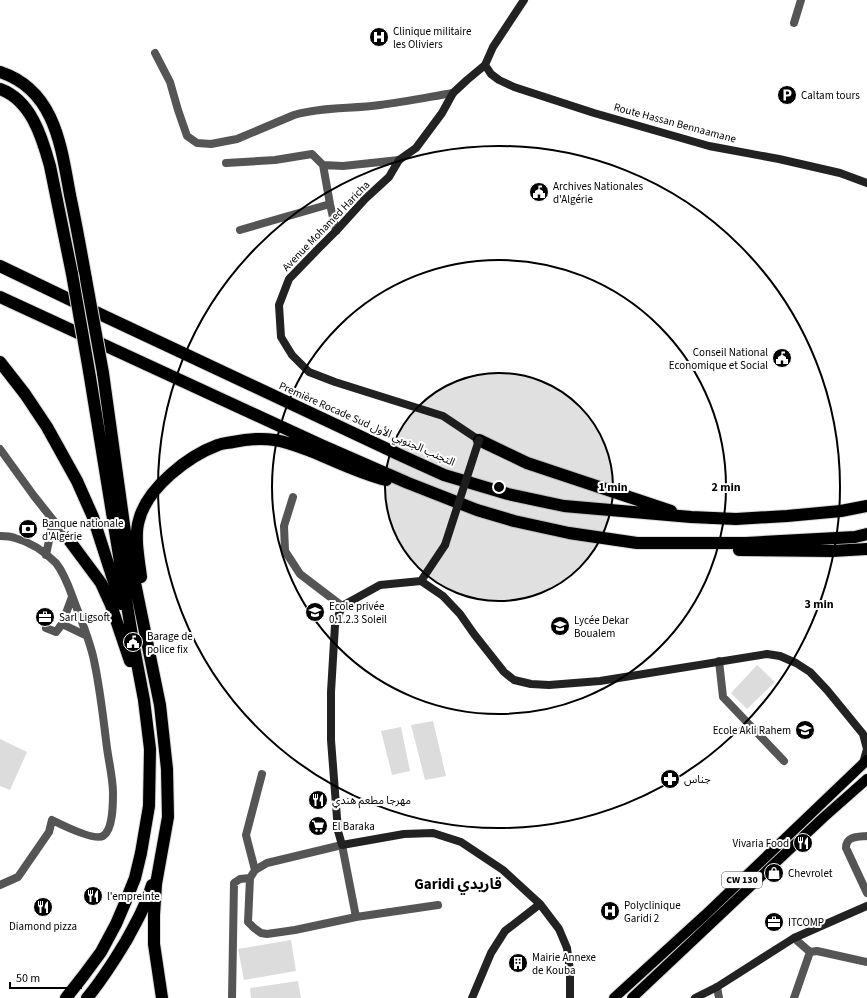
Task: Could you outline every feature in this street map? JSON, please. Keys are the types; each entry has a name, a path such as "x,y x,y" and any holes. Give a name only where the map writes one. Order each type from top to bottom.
{"highway":[{"path":"0,72 11,76 32,92 43,104 55,129 64,163 103,373 126,539 160,705 167,769 168,817 156,884 154,915 154,944 162,998"},
{"path":"0,89 17,98 26,107 33,119 44,145 53,180 72,274 89,371 133,642 144,700 150,749 149,806 136,878 116,924 101,952 66,998"},
{"name":"Première Rocade Sud التجنب الجنوبي الأول","path":"0,266 444,475 508,494 564,506 691,518 736,519 787,516 867,506"},
{"path":"0,296 321,445 408,483 477,510 514,521 569,533 636,543 724,550 832,551 867,549"},
{"path":"0,362 25,394 47,427 77,481 93,517 133,642"},
{"path":"143,626 144,605 137,547 138,520 148,500 157,488 186,462 208,449 220,444 247,439 276,440 289,443 376,478 408,483"},
{"path":"479,440 527,463 691,518"},
{"path":"636,543 746,543 855,537 867,534"},
{"path":"69,540 101,583 111,605 144,700"},
{"path":"87,998 99,984 140,916 149,894 161,855"}],"main road":[{"name":"CW 130","path":"614,998 705,916 865,762"},
{"name":"CW 130","path":"632,998 867,778"}],"street":[{"name":"Avenue Mohamed Haricha","path":"479,440 443,416 335,382 309,372 292,355 281,337 279,305 289,279 389,177 399,160 416,148 442,113 453,93 485,66 494,47 524,0"},
{"path":"794,23 801,0"},
{"path":"154,53 170,82 178,110 188,136 198,143 211,144 237,139 294,115 312,111 380,105 453,93"},
{"name":"Route Hassan Bennaamane","path":"485,66 491,74 499,80 514,87 594,113 709,146 779,159 840,173 867,183"},
{"path":"226,164 275,160 312,154 322,165 336,231"},
{"path":"322,165 343,166 399,160"},
{"path":"240,230 330,204"},
{"path":"421,581 444,544 479,440"},
{"path":"0,448 69,540"},
{"path":"294,497 284,526 285,551 300,574 342,606"},
{"path":"46,555 52,519"},
{"path":"0,536 14,537 29,543 56,564 66,579 92,654 100,692 113,792 112,814 108,830 103,836 96,838 52,820 49,832 18,877 0,885"},
{"path":"356,917 338,830 332,755 331,706 335,625 342,606 380,585 421,581 443,596 460,614 504,672 514,680 531,684 549,685 600,680 767,654 780,656 796,663 810,672 865,735 867,749 865,762"},
{"path":"46,628 56,632 62,624 72,597"},
{"path":"62,624 87,636"},
{"path":"719,662 723,697 784,762"},
{"path":"255,870 246,835 262,774"},
{"path":"438,905 356,917 295,930 267,934 261,933 248,922 250,878 255,870 267,863 342,845 404,834 433,833 461,842 503,870 540,904 559,928 567,948 570,971 570,998"},
{"path":"867,836 856,837 848,840 846,843 846,848 867,893"},
{"path":"232,998 234,883 240,879 250,878"},
{"path":"472,998 491,953 505,932 540,904"},
{"path":"695,998 717,987 794,938 867,906"},
{"path":"794,938 810,952 817,951 867,962"},
{"path":"794,998 810,952"},
{"path":"717,987 719,998"}],"shaded area":[{"path":"757,665 775,682 747,709 731,693"},
{"path":"433,721 446,776 425,780 411,725"},
{"path":"401,727 410,771 392,775 381,731"},
{"path":"0,739 27,752 10,790 0,786"},
{"path":"291,940 296,971 244,980 238,949"},
{"path":"298,981 301,998 251,998 250,988"}],"place":[{"name":"Clinique militaire les Oliviers","path":"379,37"},
{"name":"Caltam tours","path":"787,95"},
{"name":"Archives Nationales d'Algérie","path":"539,192"},
{"name":"Conseil National Economique et Social","path":"782,358"},
{"name":"Banque nationale d'Algérie","path":"28,529"},
{"name":"Ecole privée 0.1.2.3 Soleil","path":"315,612"},
{"name":"Sarl Ligsoft","path":"45,617"},
{"name":"Lycée Dekar Boualem","path":"560,626"},
{"name":"Barage de police fix","path":"133,642"},
{"name":"Ecole Akli Rahem","path":"805,730"},
{"name":"جناس","path":"670,779"},
{"name":"مهرجا مطعم هندي","path":"318,800"},
{"name":"El Baraka","path":"318,826"},
{"name":"Vivaria Food","path":"803,843"},
{"name":"Chevrolet","path":"774,873"},
{"name":"l'empreinte","path":"93,896"},
{"name":"Diamond pizza","path":"43,907"},
{"name":"Polyclinique Garidi 2","path":"610,911"},
{"name":"ITCOMP","path":"774,922"},
{"name":"Mairie Annexe de Kouba","path":"518,963"}],"district":[{"name":"Garidi قاريدي","path":"458,884"}]}
